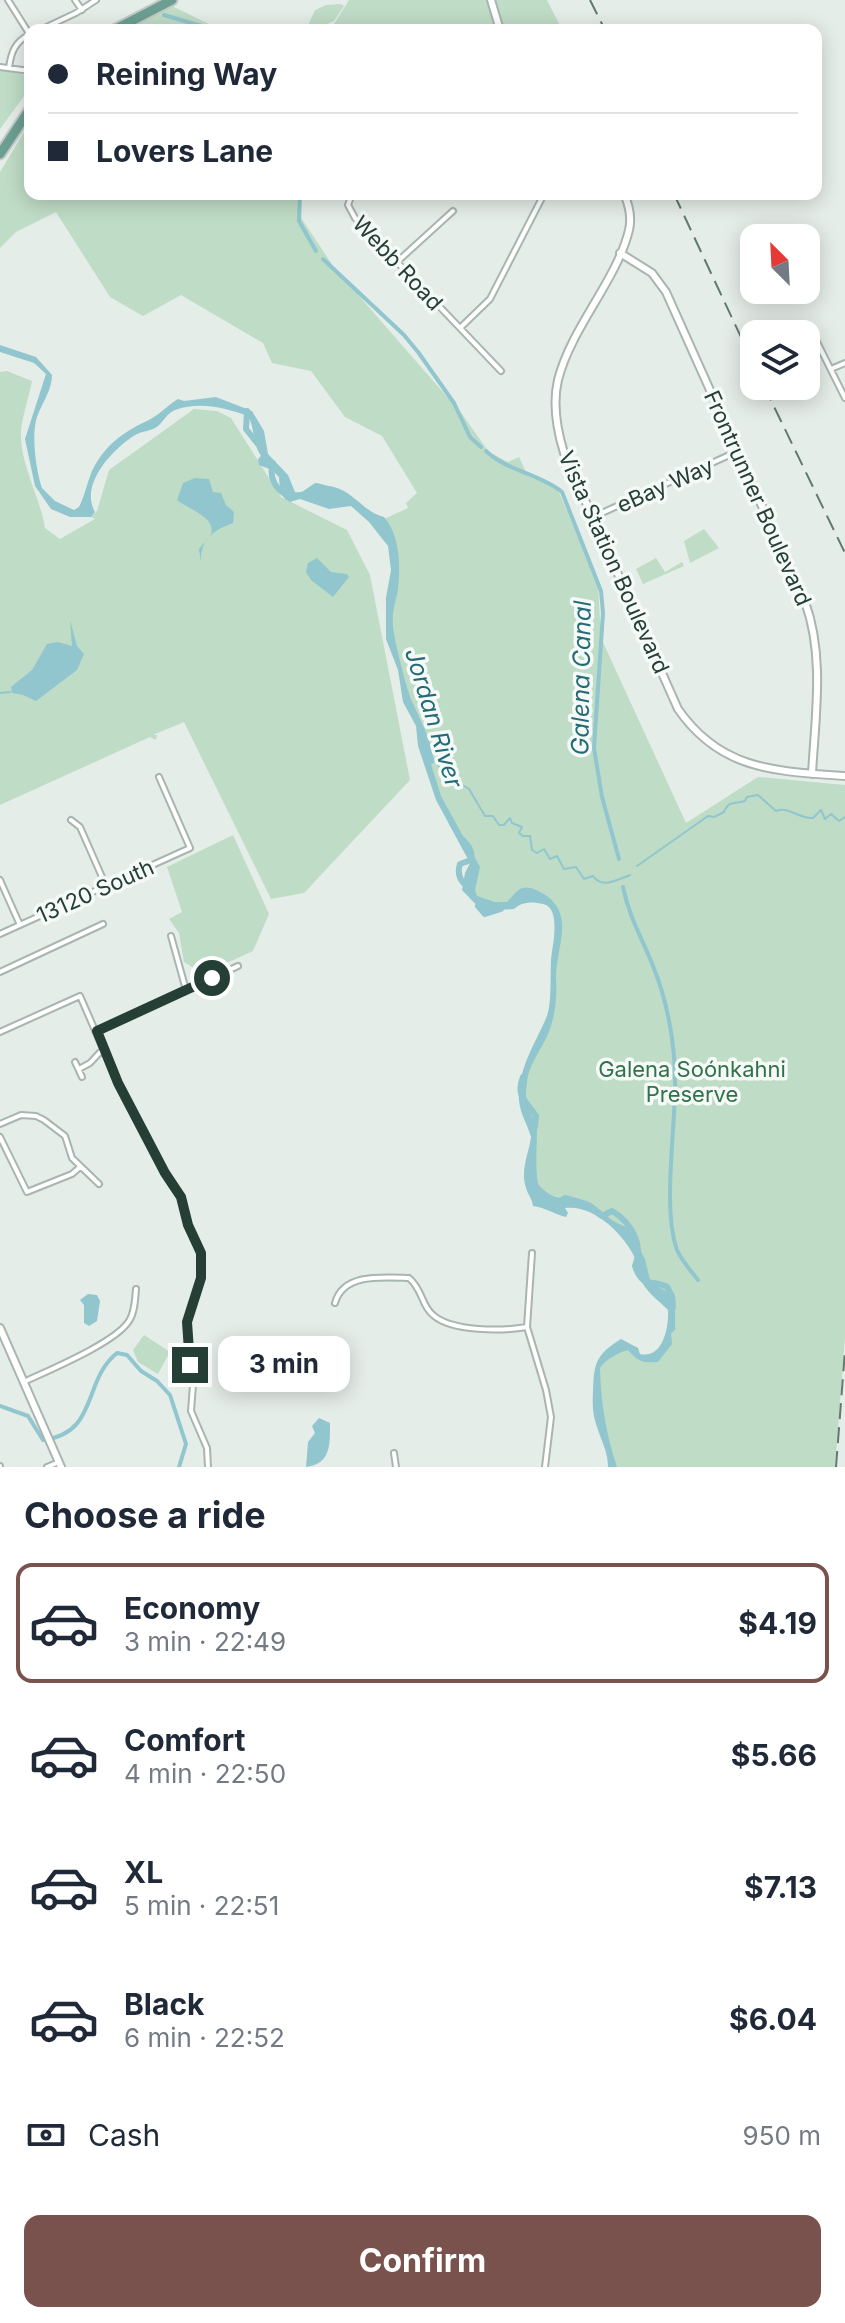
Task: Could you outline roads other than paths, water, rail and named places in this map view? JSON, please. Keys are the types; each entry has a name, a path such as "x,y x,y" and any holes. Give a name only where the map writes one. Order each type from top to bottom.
{"main road":[{"path":"117,24 159,0"},
{"path":"126,24 172,0"},
{"path":"0,142 24,108"},
{"path":"0,154 24,118"}],"street":[{"path":"8,0 24,25"},
{"path":"75,0 82,10"},
{"path":"53,24 96,0"},
{"path":"491,0 498,24"},
{"path":"9,68 13,49 24,39"},
{"path":"0,67 24,70"},
{"name":"Webb Road","path":"350,200 349,211 501,371"},
{"path":"460,328 490,299 541,200"},
{"name":"Vista Station Boulevard","path":"626,200 630,220 620,253 568,352 556,390 561,443 678,709 690,726 710,746 744,762 812,774 845,776"},
{"path":"397,262 453,211"},
{"name":"Frontrunner Boulevard","path":"620,253 652,273 666,292 805,602 814,629 816,676 812,774"},
{"path":"820,348 845,398"},
{"path":"831,369 845,363"},
{"name":"eBay Way","path":"593,517 737,452"},
{"name":"13120 South","path":"0,934 190,848 159,777"},
{"path":"71,820 80,827 106,886"},
{"path":"0,880 20,925"},
{"path":"0,972 103,924"},
{"path":"171,936 186,990"},
{"path":"97,1031 238,966"},
{"path":"0,1032 80,996 118,1083 181,1197 188,1225 202,1256 201,1278 187,1322 193,1385 191,1411 207,1448 208,1467"},
{"path":"79,1069 90,1063 104,1048"},
{"path":"75,1062 82,1077"},
{"path":"0,1124 21,1115 40,1117 65,1136 70,1155 99,1184"},
{"path":"0,1137 27,1192 72,1174 80,1167"},
{"path":"532,1253 527,1327 551,1417 545,1467"},
{"path":"335,1303 338,1292 354,1280 409,1278 418,1286 432,1315 453,1325 508,1330 527,1327"},
{"path":"24,1382 121,1330 132,1317 136,1289"},
{"path":"0,1328 60,1464 47,1467"},
{"path":"394,1453 396,1467"}],"water":[{"path":"0,345 36,357 52,375 49,391 35,424 36,463 42,488 55,501 74,510 79,507 97,462 115,441 178,399 216,397 252,411 264,431 268,454 288,475 295,492 334,487 384,517 390,525 397,544 399,565 393,618 398,652 411,699 431,746 434,763 431,764 441,796 480,867 475,890 477,896 507,902 519,890 531,888 549,898 561,917 554,1014 528,1075 526,1088 527,1104 537,1129 538,1184 551,1195 591,1203 613,1221 628,1227 645,1259 651,1284 668,1293 673,1302 675,1328 671,1334 672,1344 658,1362 641,1361 628,1350 612,1357 600,1368 605,1419 617,1467 608,1467 594,1416 595,1367 601,1355 621,1339 638,1348 640,1354 654,1352 666,1333 668,1310 645,1287 631,1250 607,1223 576,1208 565,1208 568,1213 566,1217 533,1206 527,1190 524,1168 531,1137 521,1109 519,1090 527,1061 549,1010 554,920 549,907 535,903 514,909 482,911 462,890 470,863 436,800 418,746 416,726 403,702 398,670 386,639 386,598 391,570 388,546 351,506 329,509 300,499 290,502 285,499 280,491 279,477 272,470 259,465 261,456 248,416 212,407 194,406 175,410 156,428 135,435 117,449 95,479 91,501 95,512 91,517 70,517 51,509 35,486 25,439 46,374 34,363 0,352"},
{"path":"195,478 209,479 213,492 221,493 226,505 234,512 233,523 209,537 212,528 209,522 177,500 183,483"},
{"path":"317,558 331,572 349,577 333,597 311,580 306,572 308,563"},
{"path":"70,620 77,646 84,654 77,670 36,701 12,693 11,687 32,670 47,644 58,642 72,646"},
{"path":"88,1294 97,1295 100,1301 97,1321 89,1326 84,1323 84,1305 80,1300"},
{"path":"319,1418 330,1423 327,1452 320,1462 306,1467 308,1442 315,1433 312,1426"}],"waterway":[{"name":"Galena Canal","path":"164,15 195,24"},
{"name":"Galena Canal","path":"300,200 299,221 316,251"},
{"name":"Galena Canal","path":"323,259 404,335 454,403 470,437 481,447"},
{"name":"Jordan River","path":"247,411 246,429 257,443"},
{"name":"Galena Canal","path":"486,451 562,492 601,591 603,613 594,748 602,797 619,859"},
{"name":"Jordan River","path":"273,463 273,481 285,494"},
{"name":"Jordan River","path":"303,495 316,486 328,489"},
{"path":"0,693 10,692"},
{"path":"432,757 444,773 469,789 485,816 493,816 499,825 504,825 510,818 512,823 522,827 519,833 530,836 532,850 537,853 544,849 550,859 557,856 564,869 576,867 584,879 593,876 605,883 630,875"},
{"path":"637,866 708,816 714,817 724,812 730,804 745,801 747,797 758,795 776,811 785,810 808,818 813,818 821,810 825,819 831,814 839,821 845,817"},
{"name":"Jordan River","path":"460,837 471,853 471,860 460,864 459,870 460,879 467,886"},
{"name":"Galena Canal","path":"623,887 632,918 658,979 669,1022 675,1080 670,1213 677,1250 698,1280"},
{"name":"Jordan River","path":"478,906 485,914 501,909"},
{"name":"Jordan River","path":"523,1077 521,1094 536,1116 535,1127"},
{"name":"Jordan River","path":"557,1203 565,1198 579,1202"},
{"name":"Jordan River","path":"599,1214 602,1216 612,1211 625,1221 637,1242 635,1266 638,1273 644,1281 667,1287 673,1307"},
{"path":"0,1406 28,1416 43,1440 61,1435 82,1417 106,1364 117,1353 127,1355 170,1395 186,1444 179,1467"}],"railway":[{"path":"590,0 602,24"},
{"path":"677,200 740,335"},
{"path":"771,400 845,553"},
{"path":"836,1467 845,1350"}],"park label":[{"name":"Galena Soónkahni Preserve","path":"692,1082"}]}
